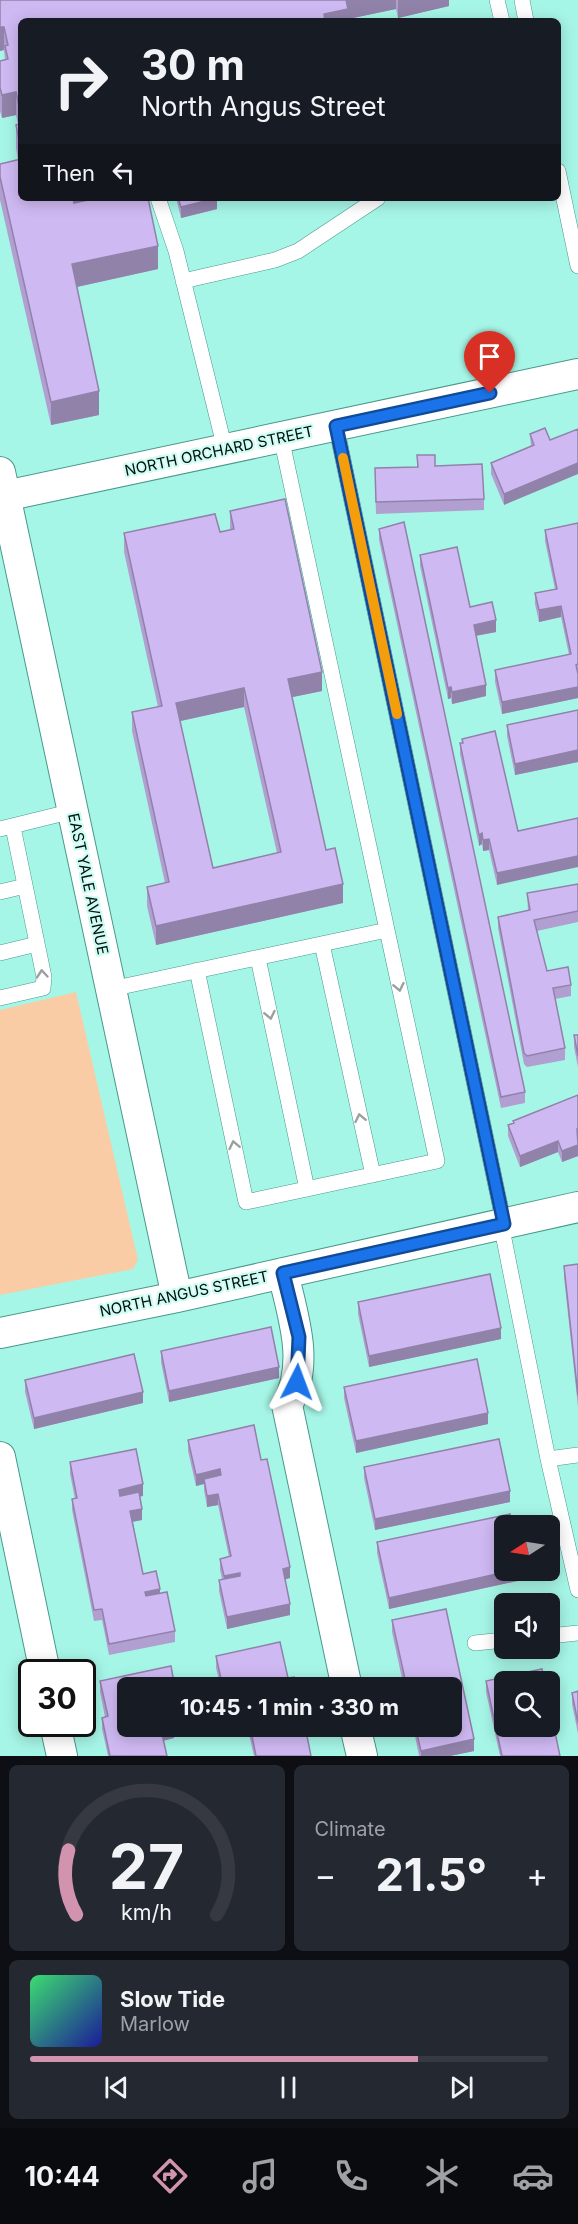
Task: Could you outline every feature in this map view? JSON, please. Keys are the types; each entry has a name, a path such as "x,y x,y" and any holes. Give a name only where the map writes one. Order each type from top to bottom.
{"street":[{"name":"NORTH ORCHARD STREET","path":"2,488 225,449 578,374"},
{"name":"EAST YALE AVENUE","path":"2,488 177,1297"},
{"name":"NORTH ANGUS STREET","path":"0,1332 177,1297 578,1207"},
{"path":"283,1273 299,1337 297,1382 288,1405 345,1677"},
{"path":"0,1457 42,1659"},
{"path":"58,1737 62,1756"},
{"path":"358,1737 362,1756"}],"lane":[{"path":"497,0 501,18"},
{"path":"522,0 525,18"},
{"path":"561,185 578,266"},
{"path":"159,201 183,281 225,449"},
{"path":"183,281 275,260 298,251 373,201"},
{"path":"336,426 503,1224 548,1459 578,1590"},
{"path":"197,970 246,1202 437,1161 281,437"},
{"path":"0,998 43,988 44,977 25,886 6,828 73,811"},
{"path":"0,892 25,886"},
{"path":"111,989 387,930"},
{"path":"0,953 37,944"},
{"path":"322,944 373,1175"},
{"path":"258,958 307,1189"},
{"path":"548,1459 578,1455"},
{"path":"560,1635 578,1633"},
{"path":"475,1643 494,1641"}],"shaded area":[{"path":"76,992 138,1260 133,1269 0,1295 0,1010"}],"building":[{"path":"0,0 346,0 348,9 324,14 325,18 18,18 18,101 16,92 2,95 0,88 0,61 8,59 5,46 8,45 4,27 0,27"},
{"path":"18,160 18,201 74,201 74,203 149,201 158,246 72,264 99,391 51,402 0,177 0,164"},
{"path":"179,201 205,201 181,207"},
{"path":"545,428 550,440 578,429 578,463 504,494 491,463 534,445 530,434"},
{"path":"417,455 435,455 435,466 482,464 484,499 376,502 375,468 418,467"},
{"path":"285,499 322,672 288,679 326,850 335,848 343,884 156,926 147,887 169,882 132,712 162,706 124,533 215,514 220,532 234,529 230,511","holes":["244,688 281,852 213,868 176,703"]},
{"path":"404,522 525,1092 501,1097 379,529"},
{"path":"578,523 578,664 576,665 578,687 502,702 495,670 571,654 561,606 539,610 535,593 557,589 545,530"},
{"path":"457,547 470,607 492,602 496,620 474,625 486,685 452,692 451,687 448,688 420,555"},
{"path":"578,710 578,750 515,764 507,725"},
{"path":"495,731 518,831 578,818 578,856 497,873 489,839 483,840 482,833 479,835 460,743 463,743 462,739"},
{"path":"578,884 578,911 534,920 547,971 568,967 571,985 553,988 565,1048 527,1056 524,1053 498,917 530,910 527,893"},
{"path":"574,1035 578,1035 578,1056"},
{"path":"578,1095 578,1145 562,1151 558,1141 520,1156 508,1125"},
{"path":"578,1264 578,1396 564,1266"},
{"path":"490,1274 501,1328 369,1356 358,1302"},
{"path":"271,1327 279,1367 169,1391 161,1351"},
{"path":"134,1354 143,1392 34,1418 25,1380"},
{"path":"477,1359 488,1413 356,1441 344,1387"},
{"path":"254,1425 261,1460 267,1459 290,1567 283,1569 290,1604 227,1617 219,1580 240,1576 240,1573 224,1576 220,1559 231,1556 218,1494 207,1496 204,1479 221,1475 220,1469 196,1475 188,1440"},
{"path":"499,1439 510,1491 375,1519 364,1467"},
{"path":"136,1449 143,1484 119,1490 120,1496 139,1492 142,1509 130,1511 143,1574 156,1571 160,1589 145,1592 146,1596 167,1592 175,1631 109,1644 102,1609 94,1610 72,1499 77,1498 70,1462"},
{"path":"494,1517 494,1575 389,1598 377,1542"},
{"path":"446,1609 461,1677 405,1677 392,1620"},
{"path":"280,1642 288,1677 221,1677 216,1656"},
{"path":"171,1666 173,1677 119,1677"},
{"path":"117,1677 117,1737 163,1737 167,1756 110,1756 102,1718 108,1716 100,1681"},
{"path":"494,1679 494,1718 486,1681"},
{"path":"462,1683 474,1739 421,1751 418,1737 462,1737"},
{"path":"578,1691 578,1723 572,1693"},
{"path":"252,1737 307,1737 311,1756 256,1756"},
{"path":"498,1737 556,1737 560,1756 502,1756"}],"slow traffic":[{"path":"343,458 397,714"}],"route":[{"path":"297,1382 299,1337 283,1273 504,1224 336,426 490,393"}]}
